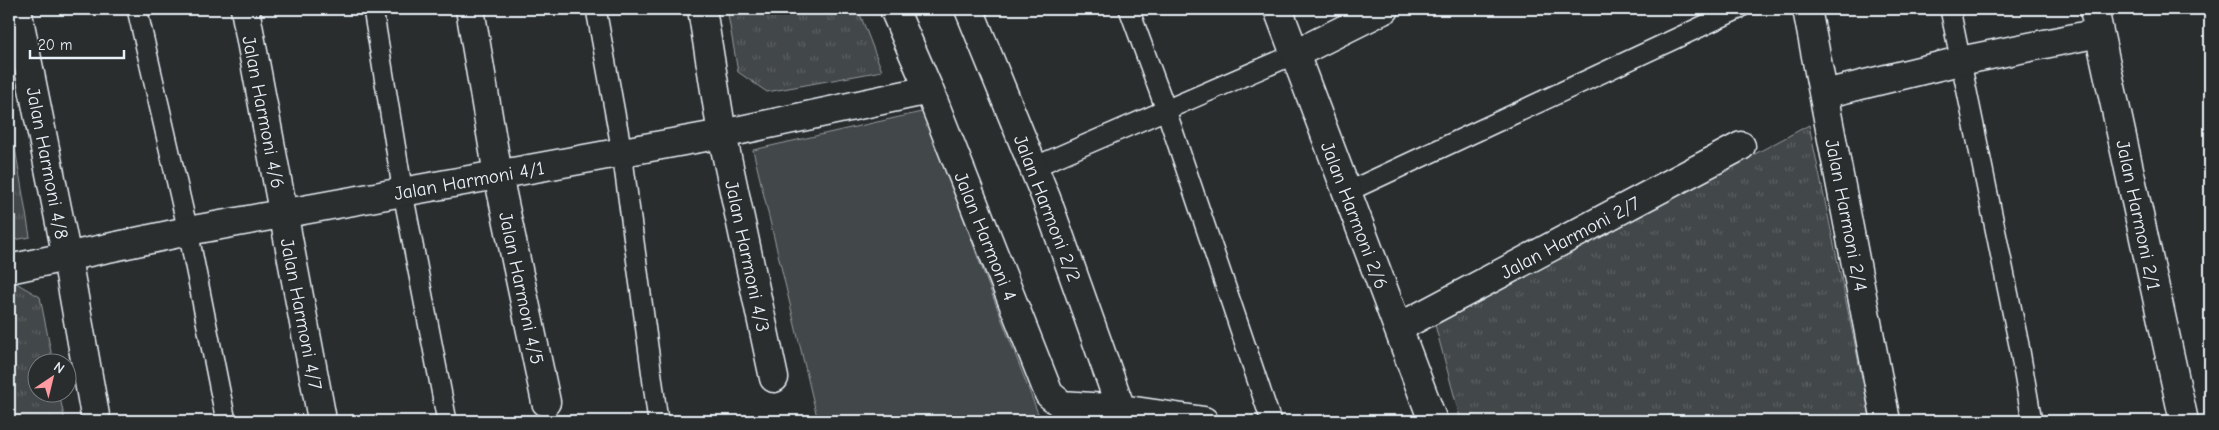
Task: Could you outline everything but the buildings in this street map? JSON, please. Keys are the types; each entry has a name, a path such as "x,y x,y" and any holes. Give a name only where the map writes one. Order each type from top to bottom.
{"street":[{"name":"Jalan Harmoni 4/8","path":"17,9 67,258 96,421"},
{"name":"Jalan Harmoni 4/6","path":"245,9 283,215"},
{"name":"Jalan Harmoni 4/5","path":"470,9 498,175 546,402"},
{"name":"Jalan Harmoni 4/3","path":"702,9 722,134 774,378"},
{"name":"Jalan Harmoni 4","path":"894,9 930,90 1050,394 1062,405 1121,409 1204,421"},
{"name":"Jalan Harmoni 2/2","path":"969,9 1034,167 1105,359 1121,409"},
{"name":"Jalan Harmoni 2/6","path":"1278,9 1433,421"},
{"path":"1295,54 1385,9"},
{"name":"Jalan Harmoni 2/4","path":"1807,9 1886,421"},
{"path":"1824,94 1960,61 2096,21"},
{"name":"Jalan Harmoni 2/1","path":"2096,21 2184,421"},
{"name":"Jalan Harmoni 4/1","path":"9,270 188,232 722,134 930,90"},
{"name":"Jalan Harmoni 2/7","path":"1398,328 1741,146"},
{"name":"Jalan Harmoni 4/7","path":"283,215 321,414"}],"lane":[{"path":"137,9 188,232 226,421"},
{"path":"373,9 403,193 447,421"},
{"path":"596,9 622,152 658,421"},
{"path":"1129,9 1166,110 1270,421"},
{"path":"1347,192 1739,9"},
{"path":"1950,9 2017,336 2032,421"},
{"path":"1034,167 1295,54"}],"green space":[{"path":"727,9 858,9 882,71 767,92 738,72"},
{"path":"926,111 978,258 1039,416 981,421 818,421 753,150"},
{"path":"9,112 30,237 9,241"},
{"path":"1809,125 1871,421 1475,421 1460,417 1435,325"},
{"path":"16,283 40,297 51,352 28,352 28,402 61,402 65,421 9,421 9,285"}]}
